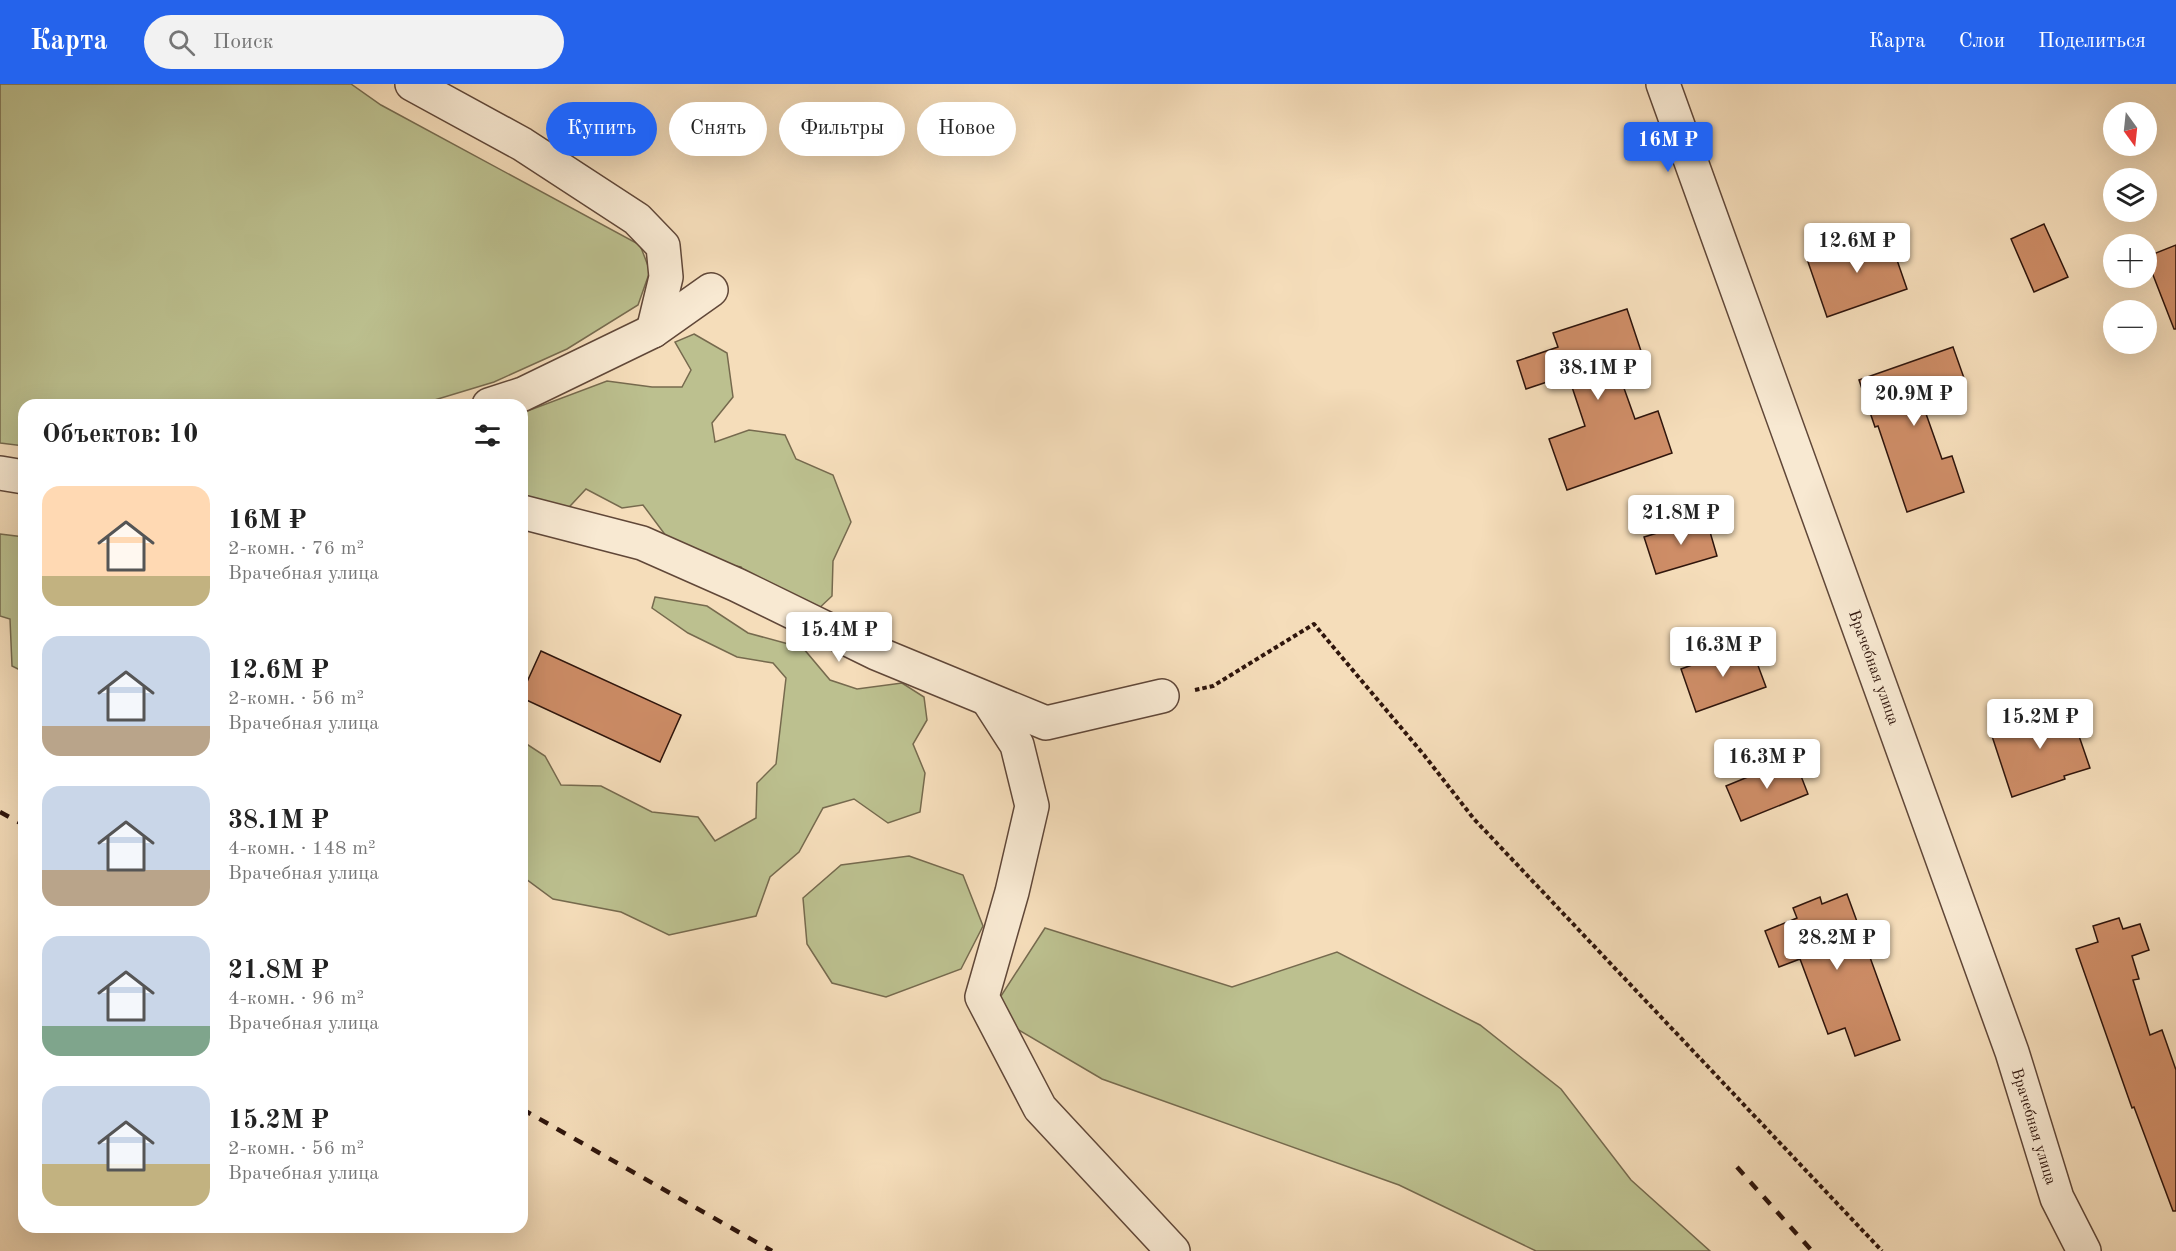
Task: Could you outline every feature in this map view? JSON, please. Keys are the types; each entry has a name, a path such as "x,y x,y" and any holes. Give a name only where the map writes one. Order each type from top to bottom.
{"street":[{"path":"412,84 522,144 637,219 663,246 666,277 653,331"},
{"name":"Врачебная улица","path":"1663,84 2012,1052 2057,1198 2084,1251"},
{"path":"508,399 523,394 653,331 711,290"},
{"path":"0,473 18,476"},
{"path":"528,514 642,543 737,585 876,653 1046,723 1162,696"},
{"path":"988,700 1017,745 1032,806 1012,892 982,997 1040,1108 1173,1251"}],"path":[{"path":"1162,696 1213,686 1314,624 1424,755 1474,819 1882,1251"}],"green space":[{"path":"0,84 351,84 381,105 640,245 650,271 638,305 567,349 494,382 438,399 18,399 18,445 0,443"},
{"path":"694,334 727,353 733,397 712,423 715,442 749,430 785,435 796,459 833,475 851,522 833,561 832,596 814,613 765,601 741,567 681,556 643,505 622,508 586,489 558,519 528,514 528,411 607,381 652,387 682,387 691,370 675,342"},
{"path":"0,534 18,536 18,669 12,666 10,619 0,616"},
{"path":"655,597 707,606 748,633 803,648 830,680 857,689 902,683 924,697 927,720 913,744 925,773 920,812 888,823 854,799 823,808 799,852 770,877 756,916 669,935 621,912 553,899 528,880 528,745 545,756 561,785 601,786 652,812 698,817 715,841 756,818 757,783 776,764 786,678 773,663 737,657 688,633 652,608"},
{"path":"909,856 963,875 983,926 961,969 886,997 832,983 807,944 803,898 841,865"},
{"path":"1045,928 1232,987 1337,952 1480,1025 1561,1089 1631,1180 1710,1251 1536,1251 1399,1185 1102,1079 990,1013"}],"building":[{"path":"2044,224 2068,277 2034,292 2011,239"},
{"path":"1887,231 1907,289 1827,317 1807,259"},
{"path":"2176,245 2176,329 2174,329 2157,285 2157,253"},
{"path":"1627,309 1642,354 1615,363 1635,419 1658,411 1672,453 1567,490 1549,439 1585,426 1568,375 1526,389 1517,361 1558,347 1553,333"},
{"path":"1953,347 1964,378 1919,394 1942,459 1952,456 1964,492 1907,512 1878,426 1875,427 1859,380"},
{"path":"1706,518 1717,556 1656,574 1644,537"},
{"path":"1750,644 1766,687 1696,712 1681,669"},
{"path":"541,651 681,715 660,762 528,701 528,680"},
{"path":"2068,704 2090,768 2012,797 1990,730"},
{"path":"1794,758 1808,794 1741,821 1726,786"},
{"path":"1847,894 1900,1040 1855,1056 1845,1028 1828,1034 1800,959 1779,967 1765,931 1797,918 1793,908 1820,897 1822,904"},
{"path":"2119,918 2123,929 2140,924 2149,950 2132,956 2139,979 2133,980 2150,1035 2162,1030 2176,1070 2176,1211 2173,1211 2134,1107 2132,1108 2076,949 2098,942 2093,926"}],"railway":[{"path":"0,812 18,822"},
{"path":"528,1112 772,1251"},
{"path":"1737,1167 1812,1251"}]}
